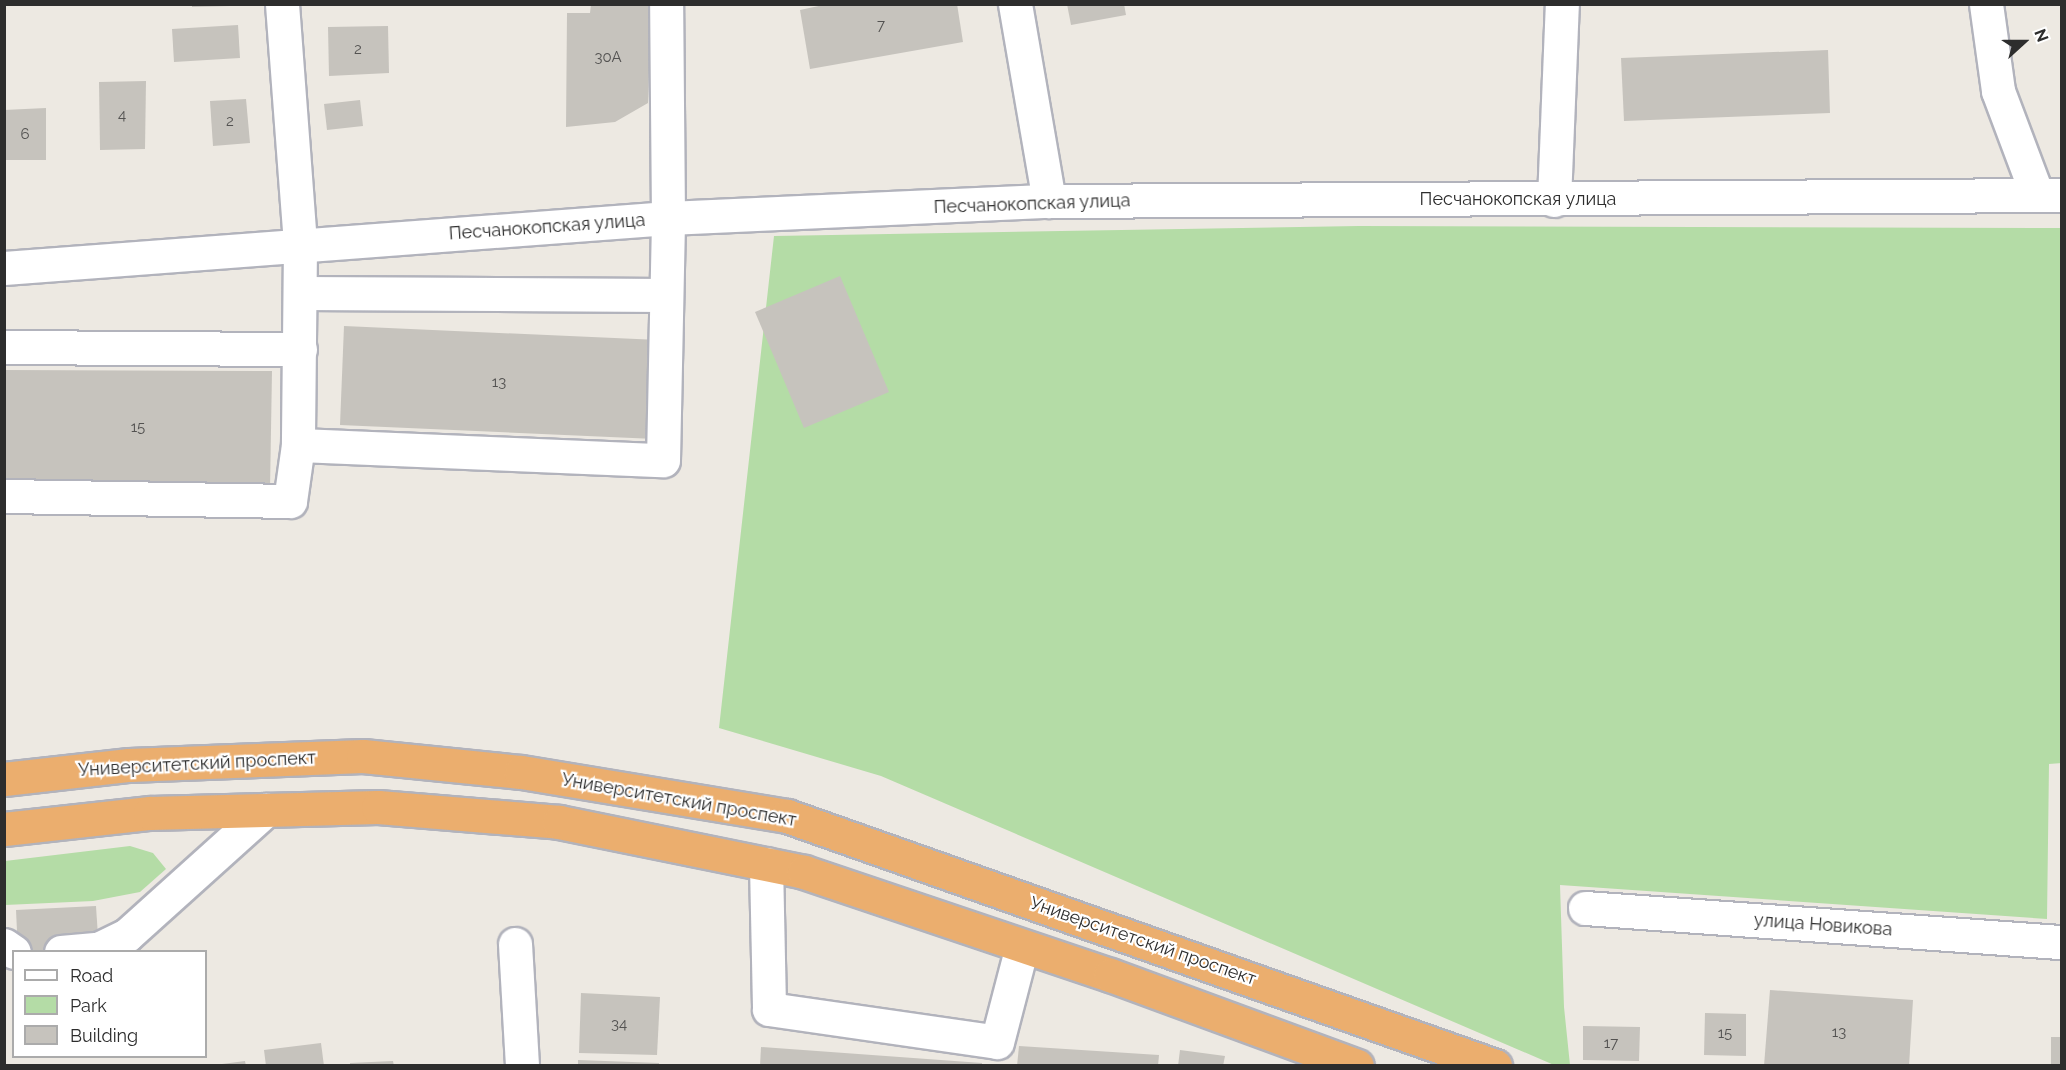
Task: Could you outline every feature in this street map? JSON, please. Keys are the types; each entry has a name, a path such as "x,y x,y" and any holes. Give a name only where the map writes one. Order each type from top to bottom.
{"highway":[{"name":"Университетский проспект","path":"4,779 129,765 363,756 521,772 787,816 1494,1065"},
{"path":"4,829 150,813 378,807 559,822 804,872 1022,946 1358,1065"}],"street":[{"path":"4,496 290,501 298,445 300,246 282,4"},
{"path":"298,445 663,460 668,218 666,4"},
{"path":"1015,4 1049,201"},
{"path":"1554,200 1562,4"},
{"path":"1986,4 1998,91 2049,195"},
{"name":"Песчанокопская улица","path":"4,268 668,218 1049,201 1554,200 2049,195"},
{"path":"300,293 666,295"},
{"path":"4,347 300,349"},
{"path":"80,950 98,949 127,935 266,810"},
{"path":"766,864 769,1009 996,1054 1022,946"},
{"name":"улица Новикова","path":"1585,908 2061,942"},
{"path":"514,944 522,1065"}],"green space":[{"path":"1359,226 2061,228 2062,763 2049,764 2047,919 1560,885 1564,1007 1570,1065 1554,1065 881,776 719,728 774,236"},
{"path":"130,846 153,853 166,869 140,892 93,901 5,905 5,861"}],"building":[{"path":"192,4 230,4 230,6 192,7"},
{"path":"591,4 651,4 648,103 615,122 566,127 567,13 590,13"},
{"path":"828,4 957,4 963,42 810,69 800,10"},
{"path":"1067,4 1124,4 1126,15 1071,25"},
{"path":"238,25 240,58 174,62 172,29"},
{"path":"388,26 389,73 329,76 328,27"},
{"path":"1828,50 1830,113 1624,121 1621,58"},
{"path":"146,81 145,149 100,150 99,82"},
{"path":"246,99 250,143 213,146 210,101"},
{"path":"360,100 363,126 327,130 324,104"},
{"path":"46,108 46,160 4,160 4,110"},
{"path":"840,276 889,392 804,428 755,312"},
{"path":"344,326 659,340 655,439 340,425"},
{"path":"4,370 272,371 270,489 4,485"},
{"path":"96,906 99,950 18,950 16,910"},
{"path":"1770,990 1913,1000 1909,1066 1764,1066"},
{"path":"581,993 660,997 657,1055 579,1053"},
{"path":"1705,1013 1746,1014 1746,1056 1704,1055"},
{"path":"1583,1026 1640,1027 1639,1061 1583,1060"},
{"path":"2051,1037 2062,1037 2062,1066 2051,1066"},
{"path":"321,1043 324,1066 266,1066 264,1050"},
{"path":"1019,1046 1159,1055 1158,1066 1017,1066"},
{"path":"761,1047 982,1063 982,1066 760,1066"},
{"path":"1180,1050 1225,1056 1223,1066 1178,1066"},
{"path":"578,1060 659,1063 659,1066 578,1066"},
{"path":"245,1061 246,1066 222,1066 222,1064"},
{"path":"393,1061 394,1066 350,1066 350,1063"}]}
